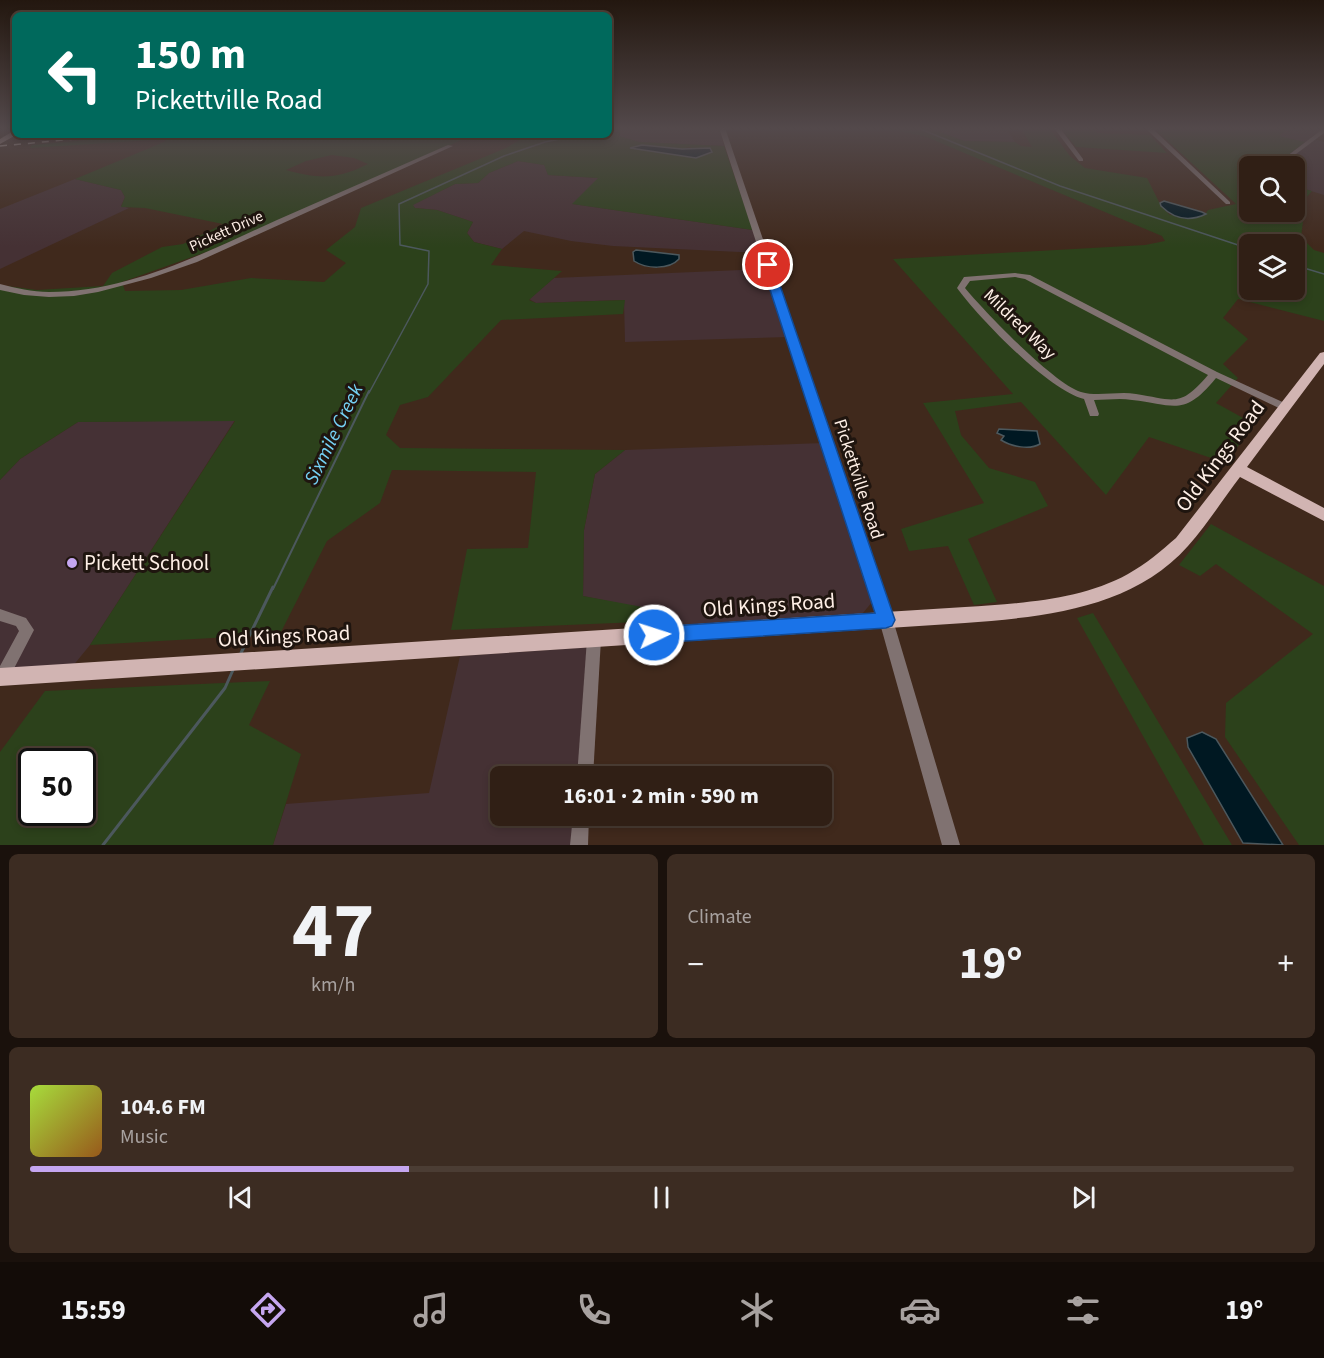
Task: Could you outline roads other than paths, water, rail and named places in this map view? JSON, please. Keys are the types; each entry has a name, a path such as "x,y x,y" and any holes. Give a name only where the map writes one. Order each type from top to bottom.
{"main road":[{"name":"Old Kings Road","path":"1,677 262,658 886,620 1072,604 1114,590 1146,573 1166,558 1238,469 1324,356"},
{"path":"1238,469 1324,515"}],"street":[{"name":"Pickett Drive","path":"0,287 25,293 59,293 111,287 157,274 194,260 402,167"},
{"name":"Pickettville Road","path":"735,167 886,620 951,845"},
{"path":"1190,167 1228,203"},
{"name":"Mildred Way","path":"1214,374 1195,398 1186,403 1172,404 1119,395 1075,394 1059,385 961,288 966,279 1015,275 1027,277 1214,374 1285,407"},
{"path":"1088,396 1094,414"},
{"path":"0,615 21,622 27,630 25,639 1,677"},
{"path":"586,766 594,639"},
{"path":"579,845 580,826"}],"water":[{"path":"1164,201 1206,214 1194,218 1182,218 1171,214 1161,206 1160,203"},
{"path":"636,250 679,255 679,259 664,267 645,266 634,261 633,252"},
{"path":"999,429 1037,431 1040,444 1021,447 1010,444 1001,440 1004,436 997,433"},
{"path":"1202,732 1216,739 1283,845 1243,843 1188,747 1187,738"}],"waterway":[{"name":"Sixmile Creek","path":"369,393 428,284 429,251 400,245 399,204 479,167"},
{"path":"1015,167 1060,186 1239,245"},
{"path":"1305,268 1324,274"},
{"name":"Sixmile Creek","path":"273,589 369,391"},
{"name":"Sixmile Creek","path":"241,653 273,587"},
{"name":"Sixmile Creek","path":"103,845 225,688 233,670"}],"place":[{"name":"Pickett School","path":"72,563"}]}
